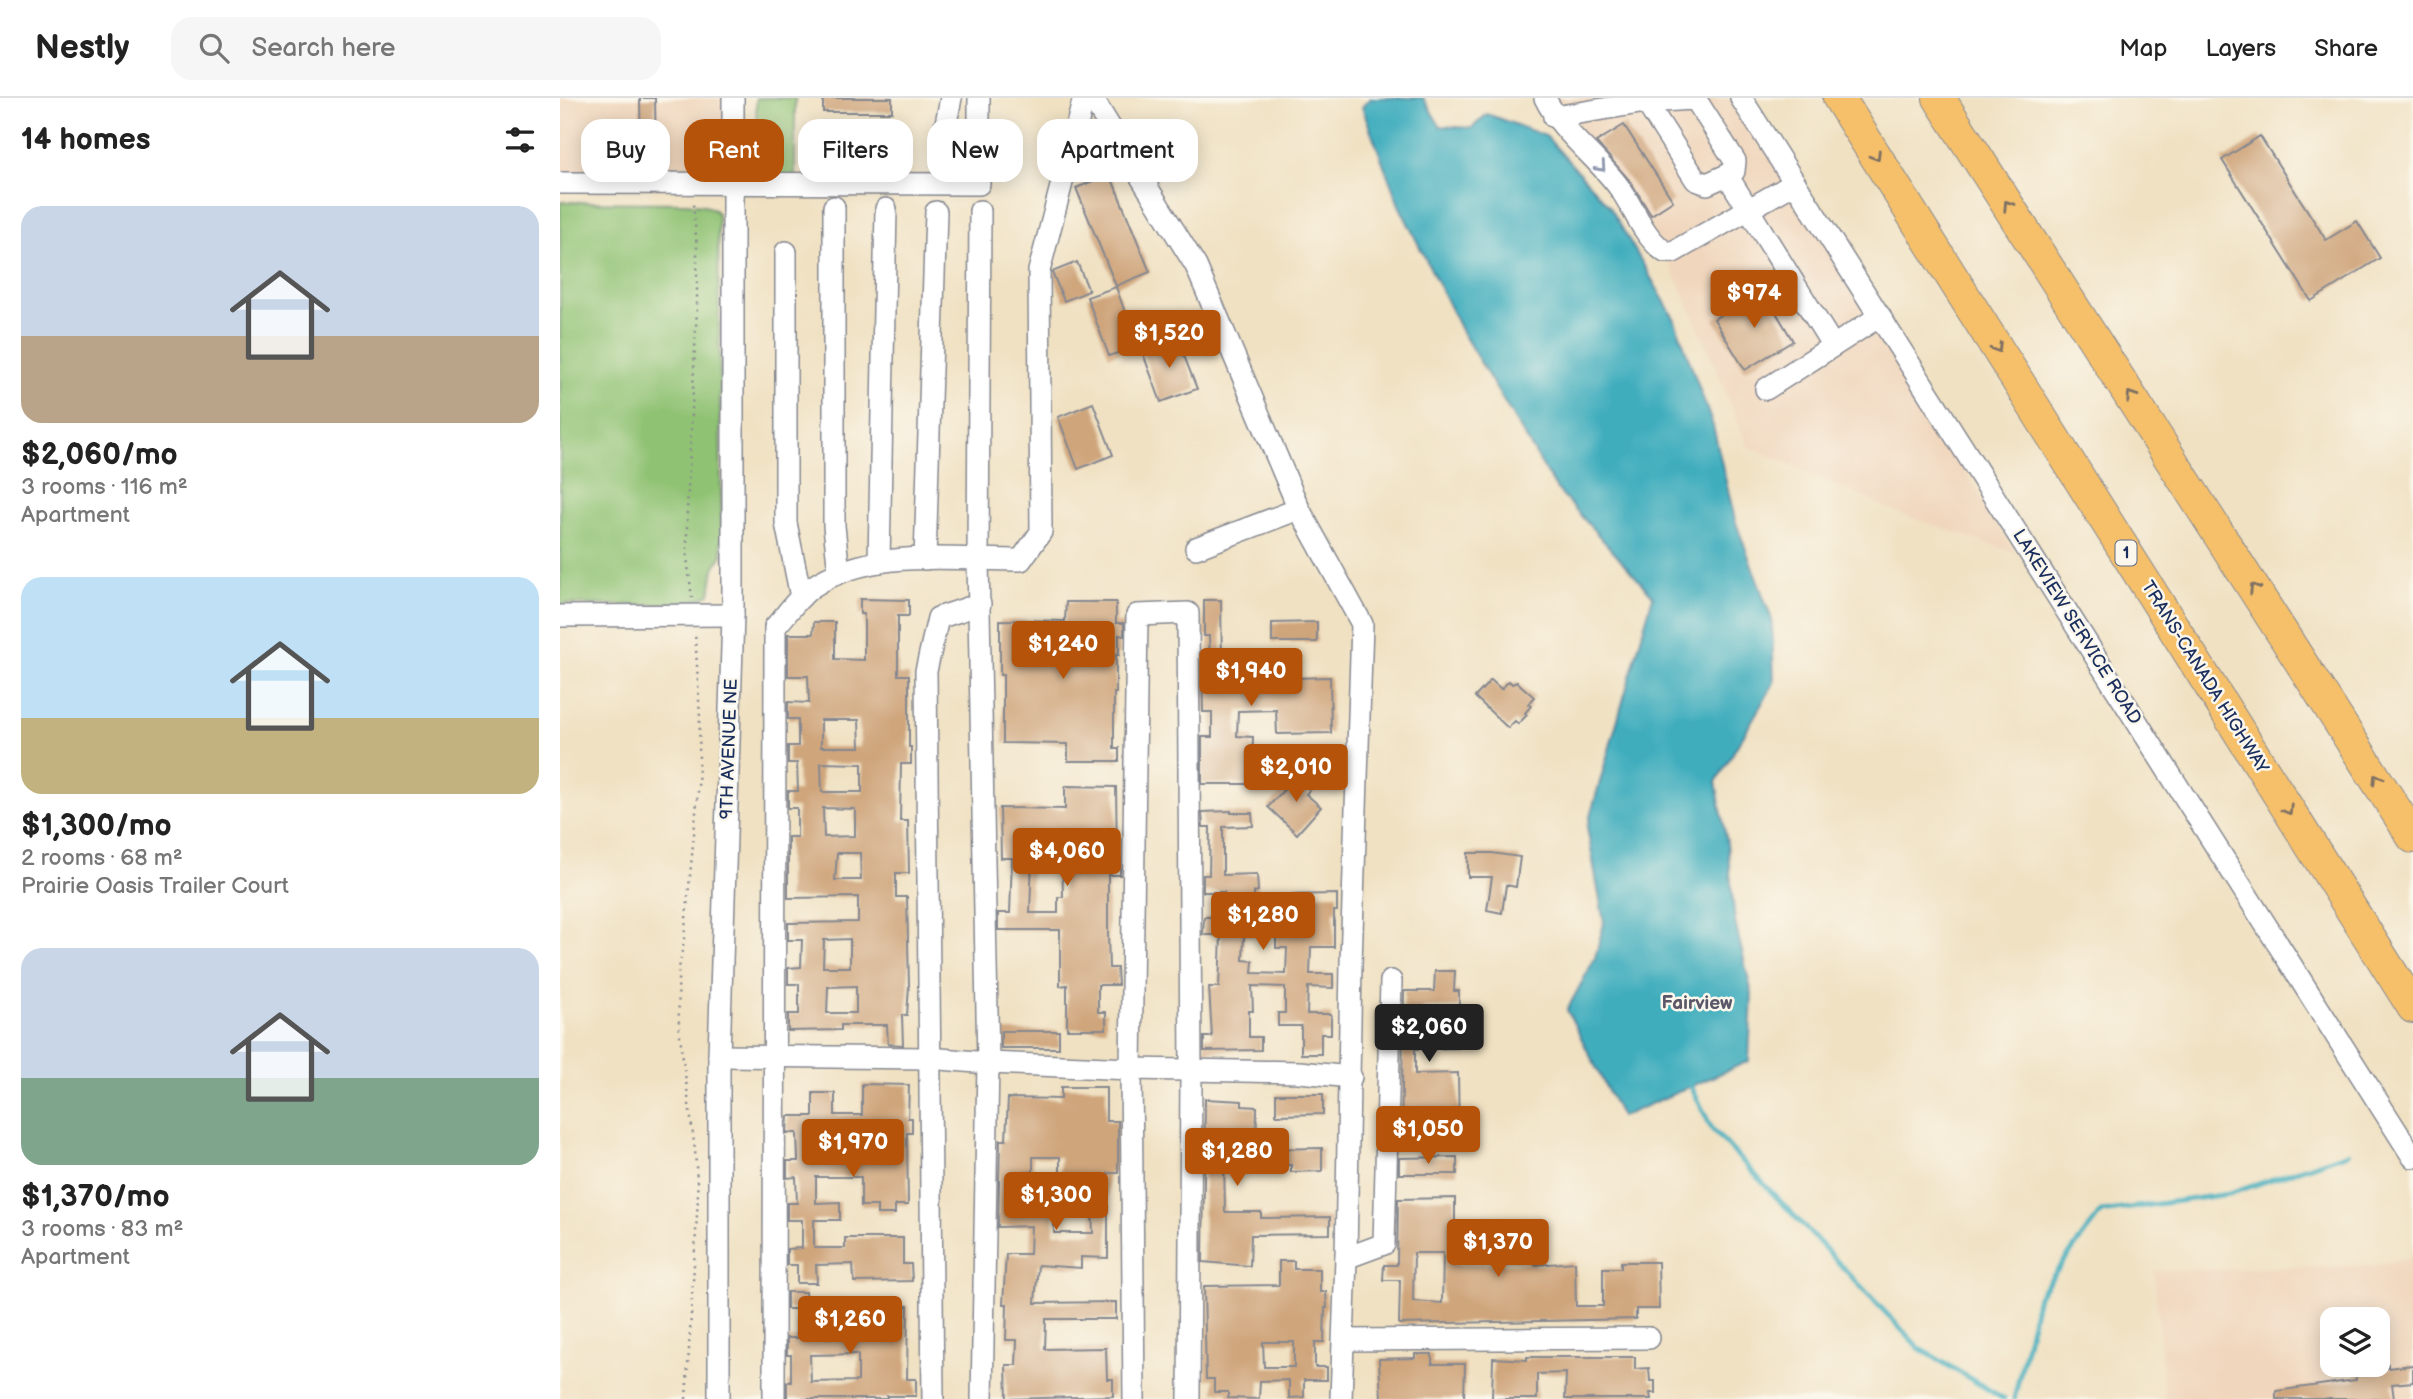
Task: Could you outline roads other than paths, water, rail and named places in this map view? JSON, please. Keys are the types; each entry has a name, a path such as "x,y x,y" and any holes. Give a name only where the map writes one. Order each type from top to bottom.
{"highway":[{"name":"TRANS-CANADA HIGHWAY","path":"1839,98 2413,1007"},
{"path":"1939,98 2413,837"}],"street":[{"name":"9TH AVENUE NE","path":"733,98 733,119"},
{"path":"937,98 937,114 943,129 951,98"},
{"path":"733,182 979,184 979,98"},
{"path":"774,1399 775,627 810,588 839,573 878,562 925,559 1021,560 1041,531 1039,271 1084,98"},
{"path":"1092,98 1196,266 1299,509 1362,624 1341,1399"},
{"path":"1706,116 1739,98"},
{"name":"LAKEVIEW SERVICE ROAD","path":"1739,98 2413,1157"},
{"path":"1550,108 1693,99 1735,160 1734,170 1707,184 1696,180 1646,102"},
{"path":"1550,108 1621,190 1645,230 1665,252 1672,252 1795,183"},
{"path":"1727,175 1833,346"},
{"path":"560,183 689,182"},
{"name":"9TH AVENUE NE","path":"719,1399 719,1056 733,615 733,182"},
{"path":"834,207 834,526 839,573"},
{"path":"878,562 886,209"},
{"path":"980,211 978,560 988,1063 982,1399"},
{"path":"925,559 936,212"},
{"path":"786,252 786,523 802,597"},
{"path":"1766,389 1880,316"},
{"path":"1196,548 1299,509"},
{"path":"933,1399 926,671 938,618 980,604"},
{"path":"1134,1399 1132,1069 1137,615 1188,613 1191,1070 1189,1399"},
{"path":"560,616 733,615"},
{"path":"1346,1258 1384,1244 1391,981"},
{"path":"719,1056 929,1058 1132,1069 1299,1072 1351,1077"},
{"path":"1344,1340 1649,1338"}],"water":[{"path":"1370,98 1423,98 1440,126 1472,128 1487,114 1546,136 1610,207 1674,318 1713,426 1735,520 1772,620 1774,683 1716,782 1727,843 1735,922 1752,994 1749,1061 1621,1117 1567,1010 1595,958 1604,923 1587,827 1653,596 1556,488 1462,332 1399,205 1362,107"}],"waterway":[{"path":"1691,1086 1712,1129 1919,1348 2004,1399"},
{"path":"2014,1399 2038,1296 2101,1212 2229,1194 2348,1153"}],"district":[{"name":"Fairview","path":"1697,1003"}]}
